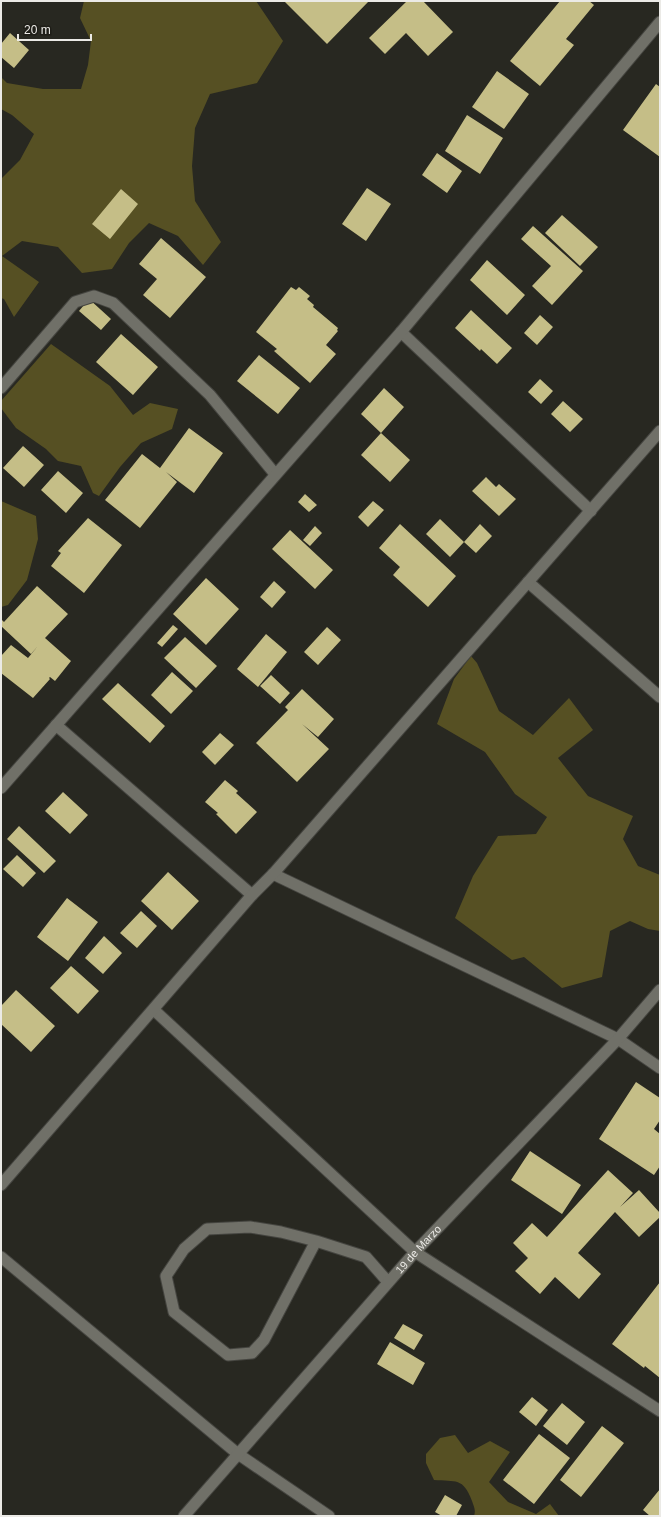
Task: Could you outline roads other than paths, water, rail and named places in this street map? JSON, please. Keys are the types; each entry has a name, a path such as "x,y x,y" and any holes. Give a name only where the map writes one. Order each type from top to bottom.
{"street":[{"path":"1,788 401,332 660,22"},
{"path":"1,388 75,302 94,296 113,303 210,395 275,474"},
{"path":"401,332 591,511"},
{"path":"1,1184 154,1010 252,895 273,874 660,431"},
{"path":"528,582 660,697"},
{"path":"56,725 252,895"},
{"path":"273,874 618,1039 660,1068"},
{"name":"19 de Marzo","path":"184,1516 415,1252 618,1039 660,990"},
{"path":"154,1010 415,1252 660,1412"},
{"path":"316,1241 264,1340 252,1353 228,1355 174,1312 166,1276 184,1249 207,1229 250,1227 280,1232 316,1241 366,1257 388,1282"},
{"path":"1,1257 238,1454 329,1516"}]}
